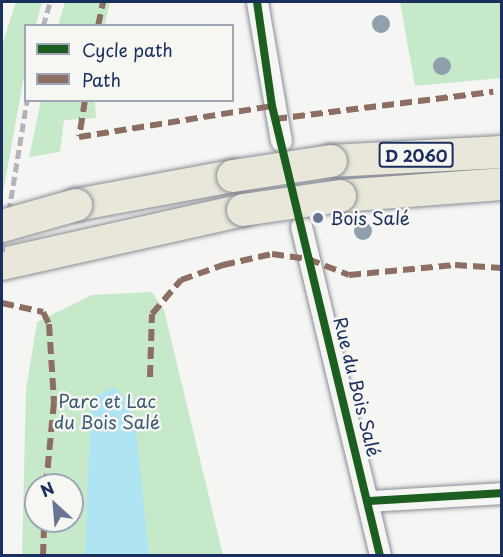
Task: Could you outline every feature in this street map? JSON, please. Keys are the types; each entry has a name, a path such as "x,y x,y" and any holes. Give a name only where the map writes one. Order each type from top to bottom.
{"main road":[{"path":"406,155 470,136 501,134"},
{"name":"D 2060","path":"2,226 76,205 233,176 331,161 406,155 501,152"},
{"name":"D 2060","path":"2,264 77,243 243,210 340,196 501,184"}],"street":[{"path":"256,2 281,141"},
{"name":"Rue du Bois Salé","path":"301,226 369,501 380,555"},
{"path":"369,501 501,493"}],"green space":[{"path":"16,2 42,2 36,24 24,24 24,77 2,198 2,45"},
{"path":"65,2 110,2 105,24 58,24"},
{"path":"400,2 501,2 501,78 415,86"},
{"path":"41,102 95,102 96,118 64,120 60,152 29,157"},
{"name":"Parc et Lac du Bois Salé","path":"152,292 164,310 223,555 22,556 24,473 26,390 37,322 92,295"}],"water":[{"path":"114,387 129,402 136,428 149,555 85,555 91,410 97,396"}],"railway":[{"path":"44,24 50,2"},
{"path":"2,252 27,102"}],"marked path":[{"path":"98,24 103,2"},
{"path":"275,119 493,92"},
{"path":"85,102 79,137 272,106"},
{"path":"150,377 152,314 181,280 223,265 272,254 308,259 349,275 455,265 502,268"},
{"path":"2,303 43,312 49,324 54,402 47,473"},
{"path":"43,556 44,533"}],"cycle path":[{"path":"257,2 272,106 380,556"},
{"path":"369,501 502,493"}],"place":[{"name":"Bois Salé","path":"318,218"}]}
